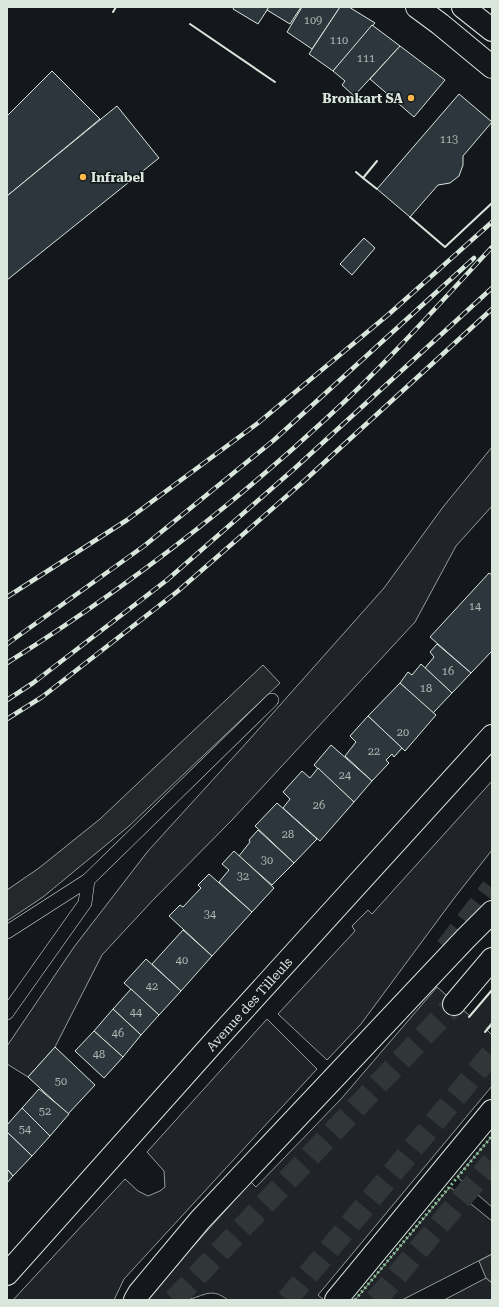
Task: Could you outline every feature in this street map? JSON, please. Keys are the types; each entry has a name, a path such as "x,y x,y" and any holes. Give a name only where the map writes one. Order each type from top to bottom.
{"main road":[{"path":"417,7 492,67"},
{"path":"463,7 492,30"},
{"name":"Avenue des Tilleuls","path":"7,1274 214,1042 492,736"},
{"path":"135,1300 139,1293 200,1220 492,912"},
{"path":"454,1004 492,959"},
{"path":"336,1300 492,1111"}],"lane":[{"path":"7,932 88,880 272,700"},
{"path":"7,1013 85,902 88,880"}],"shaded area":[{"path":"492,447 492,506 456,546 415,622 232,820 153,900 102,955 55,1047 28,1077 7,1064 7,1046 74,947 148,851 384,588 443,507"},
{"path":"263,665 280,683 129,826 43,897 7,921 7,890 39,868 100,819"},
{"path":"492,781 492,850 455,897 361,1024 327,1060 278,1014 355,931 352,926 368,910 372,914"},
{"path":"437,987 470,1016 492,990 492,1022 486,1029 492,1035 492,1086 318,1295 324,1300 228,1300 216,1294 210,1293 183,1300 148,1300 189,1251 251,1182 256,1187 341,1099"},
{"path":"267,1019 317,1069 124,1279 114,1300 13,1300 125,1179 138,1191 148,1196 165,1187 164,1171 147,1152"},
{"path":"492,1136 492,1207 457,1177"},
{"path":"450,1187 492,1221 492,1254 402,1300 355,1300"},
{"path":"492,1254 492,1283 486,1278 479,1261"},
{"path":"486,1278 492,1283 492,1300 444,1300"}],"building":[{"path":"234,7 269,7 258,24 233,9"},
{"path":"269,7 301,7 290,24 267,10"},
{"path":"302,7 340,7 312,49 287,32"},
{"path":"340,7 349,7 375,23 333,71 309,54"},
{"path":"372,25 400,46 354,96 342,85 345,81 333,71"},
{"name":"Bronkart SA","path":"400,46 445,80 414,117 370,79"},
{"path":"52,71 100,119 7,196 7,116"},
{"path":"459,94 492,122 463,156 463,165 459,176 450,183 438,185 410,217 377,189"},
{"name":"Infrabel","path":"117,106 159,158 7,280 7,196"},
{"path":"364,238 375,248 352,275 340,264"},
{"path":"489,573 492,575 492,651 471,673 430,637"},
{"path":"437,644 471,673 452,693 425,668 434,657 430,652"},
{"path":"421,664 452,693 433,713 400,683 408,672 412,675"},
{"path":"400,683 436,715 405,751 368,716"},
{"path":"368,716 402,748 394,757 392,754 386,760 389,763 372,781 345,756 356,742 350,736"},
{"path":"331,745 372,781 354,802 314,765"},
{"path":"318,768 354,802 320,841 283,808 290,799 283,792 302,771 310,778"},
{"path":"277,803 317,839 294,863 255,826"},
{"path":"258,830 294,863 272,885 239,856 250,842 249,840"},
{"path":"234,851 274,888 252,912 219,882 229,870 222,864"},
{"path":"209,874 252,912 212,956 169,916 180,905 183,907 201,888 198,885"},
{"path":"183,930 212,956 181,991 152,964"},
{"path":"146,959 181,991 159,1015 124,983"},
{"path":"131,989 159,1015 141,1035 113,1009"},
{"path":"113,1009 141,1035 123,1057 94,1031"},
{"path":"94,1031 123,1057 104,1078 75,1051"},
{"path":"55,1047 95,1085 68,1114 28,1077"},
{"path":"39,1089 69,1114 50,1136 22,1108"},
{"path":"22,1108 50,1136 32,1156 7,1132 7,1125"},
{"path":"7,1132 32,1156 13,1176 7,1169"},
{"path":"7,1169 13,1176 7,1183"}],"tunnel":[{"path":"446,948 492,888"},
{"path":"174,1300 454,1004"},
{"path":"287,1300 492,1053"},
{"path":"375,1300 492,1162"}],"railway":[{"path":"7,597 127,520 258,423 389,314 492,222"},
{"path":"7,663 133,578 214,515 292,450 371,375 492,247"},
{"path":"7,644 144,546 274,440 474,258"},
{"path":"7,700 33,683 167,580 294,469 492,288"},
{"path":"7,719 42,697 178,591 304,481 492,309"}],"hedge":[{"path":"355,1300 492,1136"}],"wall":[{"path":"113,12 116,7"},
{"path":"190,24 275,82"},
{"path":"356,172 363,178 377,161"},
{"path":"363,178 377,189"},
{"path":"410,217 445,247 492,203"},
{"path":"469,1017 492,990"},
{"path":"485,1032 492,1024"}],"place":[{"name":"Bronkart SA","path":"411,98"},
{"name":"Infrabel","path":"83,177"}]}
